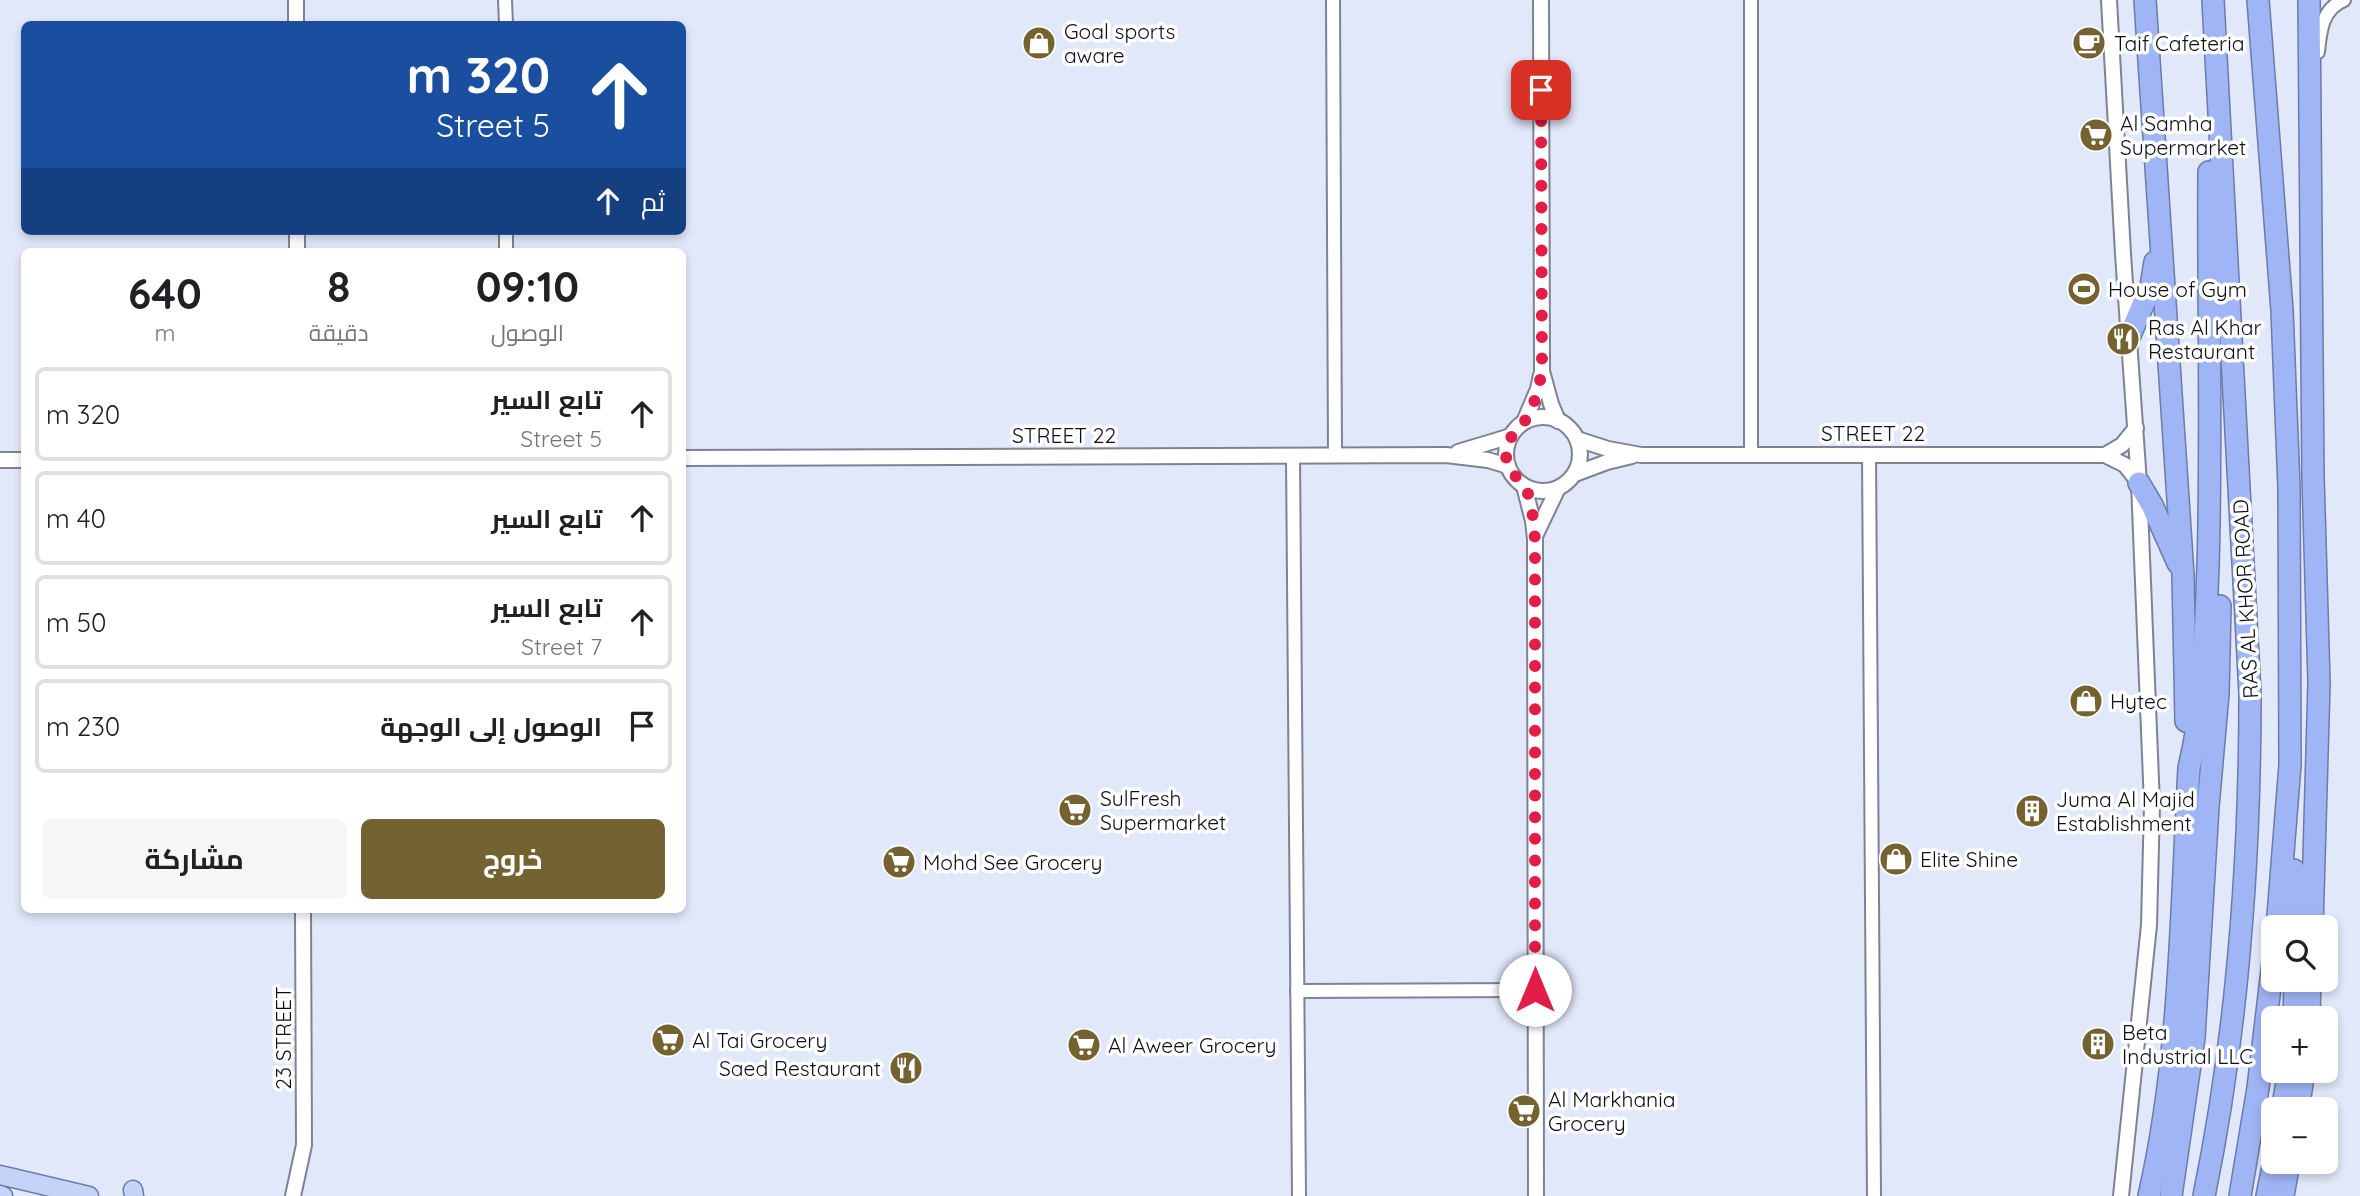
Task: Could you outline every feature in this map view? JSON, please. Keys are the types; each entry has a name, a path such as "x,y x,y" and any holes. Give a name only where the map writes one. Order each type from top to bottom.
{"highway":[{"path":"2145,0 2183,575 2189,768 2174,1026 2164,1113 2150,1193"},
{"name":"RAS AL KHOR ROAD","path":"2204,1196 2223,1097 2241,938 2250,751 2250,694 2214,0"},
{"name":"RAS AL KHOR ROAD","path":"2258,0 2282,310 2288,439 2290,765 2278,915"},
{"path":"2309,0 2313,476 2319,683 2312,915"},
{"path":"2189,768 2196,735 2204,666 2211,465 2209,169 2220,130"},
{"path":"2130,335 2154,278 2153,219 2158,190"},
{"path":"2171,1196 2197,1002 2219,672 2220,592 2211,465"},
{"path":"2139,483 2158,516 2183,575"},
{"path":"2290,765 2294,915"},
{"path":"2240,1196 2258,1088 2269,992"},
{"path":"2267,1196 2272,1174"},
{"path":"2283,1196 2287,1174"}],"main road":[{"path":"0,1175 89,1196"}],"street":[{"path":"296,0 296,21"},
{"path":"505,0 506,21"},
{"path":"1333,0 1335,454"},
{"path":"1524,422 1547,417 1566,425 1577,439 1579,463 1574,474 1558,488 1535,491 1524,486 1514,477 1508,466 1507,446 1511,436 1524,422 1538,388 1542,370 1541,0"},
{"path":"1751,0 1751,454"},
{"path":"2109,0 2139,483 2152,805 2146,970 2121,1196"},
{"path":"2311,140 2322,25 2325,16 2338,2 2344,0"},
{"path":"1542,370 1558,421"},
{"path":"2105,456 2122,446 2136,428"},
{"name":"STREET 22","path":"1446,455 1511,436"},
{"name":"STREET 22","path":"1577,439 1608,449 1641,455 2105,456"},
{"path":"1293,454 1299,1196"},
{"path":"1869,454 1874,1196"},
{"name":"STREET 22","path":"686,457 1446,455 1488,460 1508,466"},
{"name":"STREET 22","path":"1574,474 1607,462 1641,455"},
{"path":"2105,456 2125,465 2139,483"},
{"path":"0,460 21,460"},
{"path":"1524,486 1535,539 1536,1196"},
{"path":"1535,539 1558,488"},
{"name":"23 STREET","path":"293,1196 304,1145 303,913"},
{"path":"1297,991 1535,990"},
{"name":"23 STREET","path":"299,1165 301,1196"}],"place":[{"name":"Goal sports aware","path":"1039,43"},
{"name":"Taif Cafeteria","path":"2089,43"},
{"name":"Al Samha Supermarket","path":"2096,135"},
{"name":"House of Gym","path":"2084,289"},
{"name":"Ras Al Khar Restaurant","path":"2123,339"},
{"name":"Hytec","path":"2086,701"},
{"name":"SulFresh Supermarket","path":"1075,810"},
{"name":"Juma Al Majid Establishment","path":"2032,811"},
{"name":"Elite Shine","path":"1896,859"},
{"name":"Mohd See Grocery","path":"899,862"},
{"name":"Al Tai Grocery","path":"668,1040"},
{"name":"Beta Industrial LLC","path":"2098,1044"},
{"name":"Al Aweer Grocery","path":"1084,1045"},
{"name":"Saed Restaurant","path":"906,1068"},
{"name":"Al Markhania Grocery","path":"1524,1111"}],"route":[{"path":"1535,990 1535,539 1530,503 1524,486 1514,477 1508,466 1506,456 1511,436 1524,422 1538,388 1542,370 1541,90"}]}
